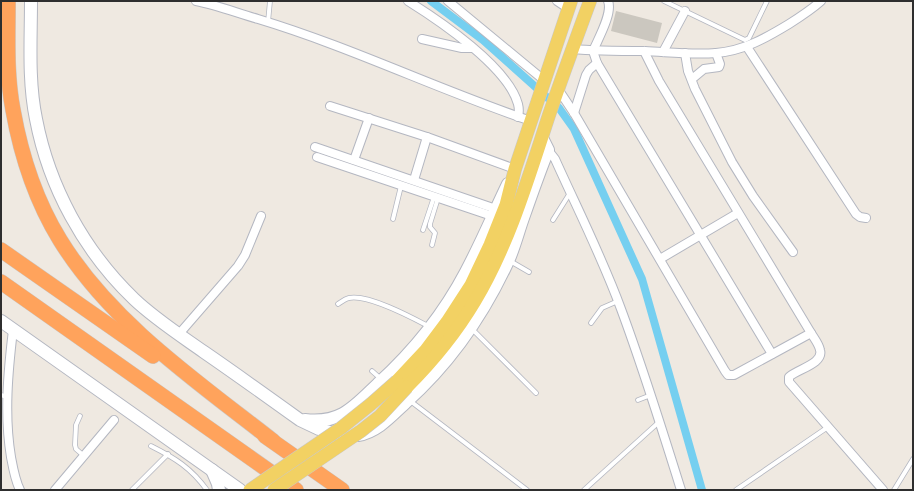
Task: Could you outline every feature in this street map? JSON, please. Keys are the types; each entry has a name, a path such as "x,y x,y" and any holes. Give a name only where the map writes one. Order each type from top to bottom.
{"highway":[{"path":"8,1 10,86 16,129 34,185 46,215 60,240 102,296 129,323 167,356 273,441"},
{"path":"1,250 85,307 342,490"},
{"path":"1,282 296,490"}],"main road":[{"path":"31,1 30,66 36,118 43,150 60,194 82,236 112,275 148,311 179,334 300,420 323,431 340,435 356,436 370,432 404,389 426,350 471,285 501,218 515,169 570,5"},
{"path":"250,490 341,428 372,404 404,389 441,367 460,343 492,293 508,260 545,144 549,116 590,1"},
{"path":"274,490 380,416 444,346 464,318 483,286 505,239 526,186 545,144"},
{"path":"300,420 327,420 336,418 347,412 382,381 406,356 430,327 494,212 515,169"},
{"path":"1,322 240,490"},
{"path":"347,412 347,422 352,428 370,432"},
{"path":"211,469 218,484 219,490"}],"street":[{"path":"196,1 268,22 354,52 412,76 531,121"},
{"path":"408,1 438,20 498,71 505,80 518,104 518,117"},
{"path":"448,1 544,83"},
{"path":"557,1 570,5"},
{"path":"608,1 610,4 608,14 593,51 598,63 772,354"},
{"path":"572,49 593,51 685,53 716,53 734,50 747,47 771,35 802,16 821,1"},
{"path":"663,52 685,12"},
{"path":"422,39 462,48 472,48"},
{"path":"747,47 856,214 860,217 866,218"},
{"path":"644,51 659,81 820,350 821,356 817,361 793,374 789,377 789,382 883,490"},
{"path":"685,53 688,70 695,89 732,162 753,196 793,252"},
{"path":"692,79 704,70 719,67 720,64 716,53"},
{"path":"574,113 586,75 589,70 598,63"},
{"path":"557,93 574,113 728,375 734,375 811,333"},
{"path":"330,106 369,118 515,169"},
{"path":"354,160 369,118"},
{"path":"414,180 427,138"},
{"path":"545,144 555,159 618,301 651,395 681,490"},
{"path":"316,147 414,180 494,212"},
{"path":"317,157 436,197 494,212"},
{"path":"660,259 738,213"},
{"path":"179,334 238,266 245,255 261,216"},
{"path":"13,330 10,361 4,396 9,445 14,472 20,490"},
{"path":"55,490 114,420"}],"lane":[{"path":"268,22 270,1"},
{"path":"664,1 745,40 749,38 768,1"},
{"path":"393,219 401,185"},
{"path":"553,220 570,192"},
{"path":"423,230 436,197"},
{"path":"432,245 435,234 430,227 430,224 436,197"},
{"path":"508,260 529,272"},
{"path":"338,304 349,298 363,299 408,315 430,327"},
{"path":"591,323 602,308 618,301"},
{"path":"470,327 536,393"},
{"path":"372,371 382,381"},
{"path":"404,389 527,490"},
{"path":"638,400 651,395"},
{"path":"80,416 76,425 75,445 76,449 84,456"},
{"path":"584,490 659,422"},
{"path":"736,490 828,427"},
{"path":"151,446 168,454 184,465 194,474 205,489"},
{"path":"132,490 168,454"},
{"path":"894,490 913,459"}],"building":[{"path":"616,11 662,23 657,43 611,31"}],"waterway":[{"path":"431,1 483,40 559,108 574,129 642,279 702,490"}]}
